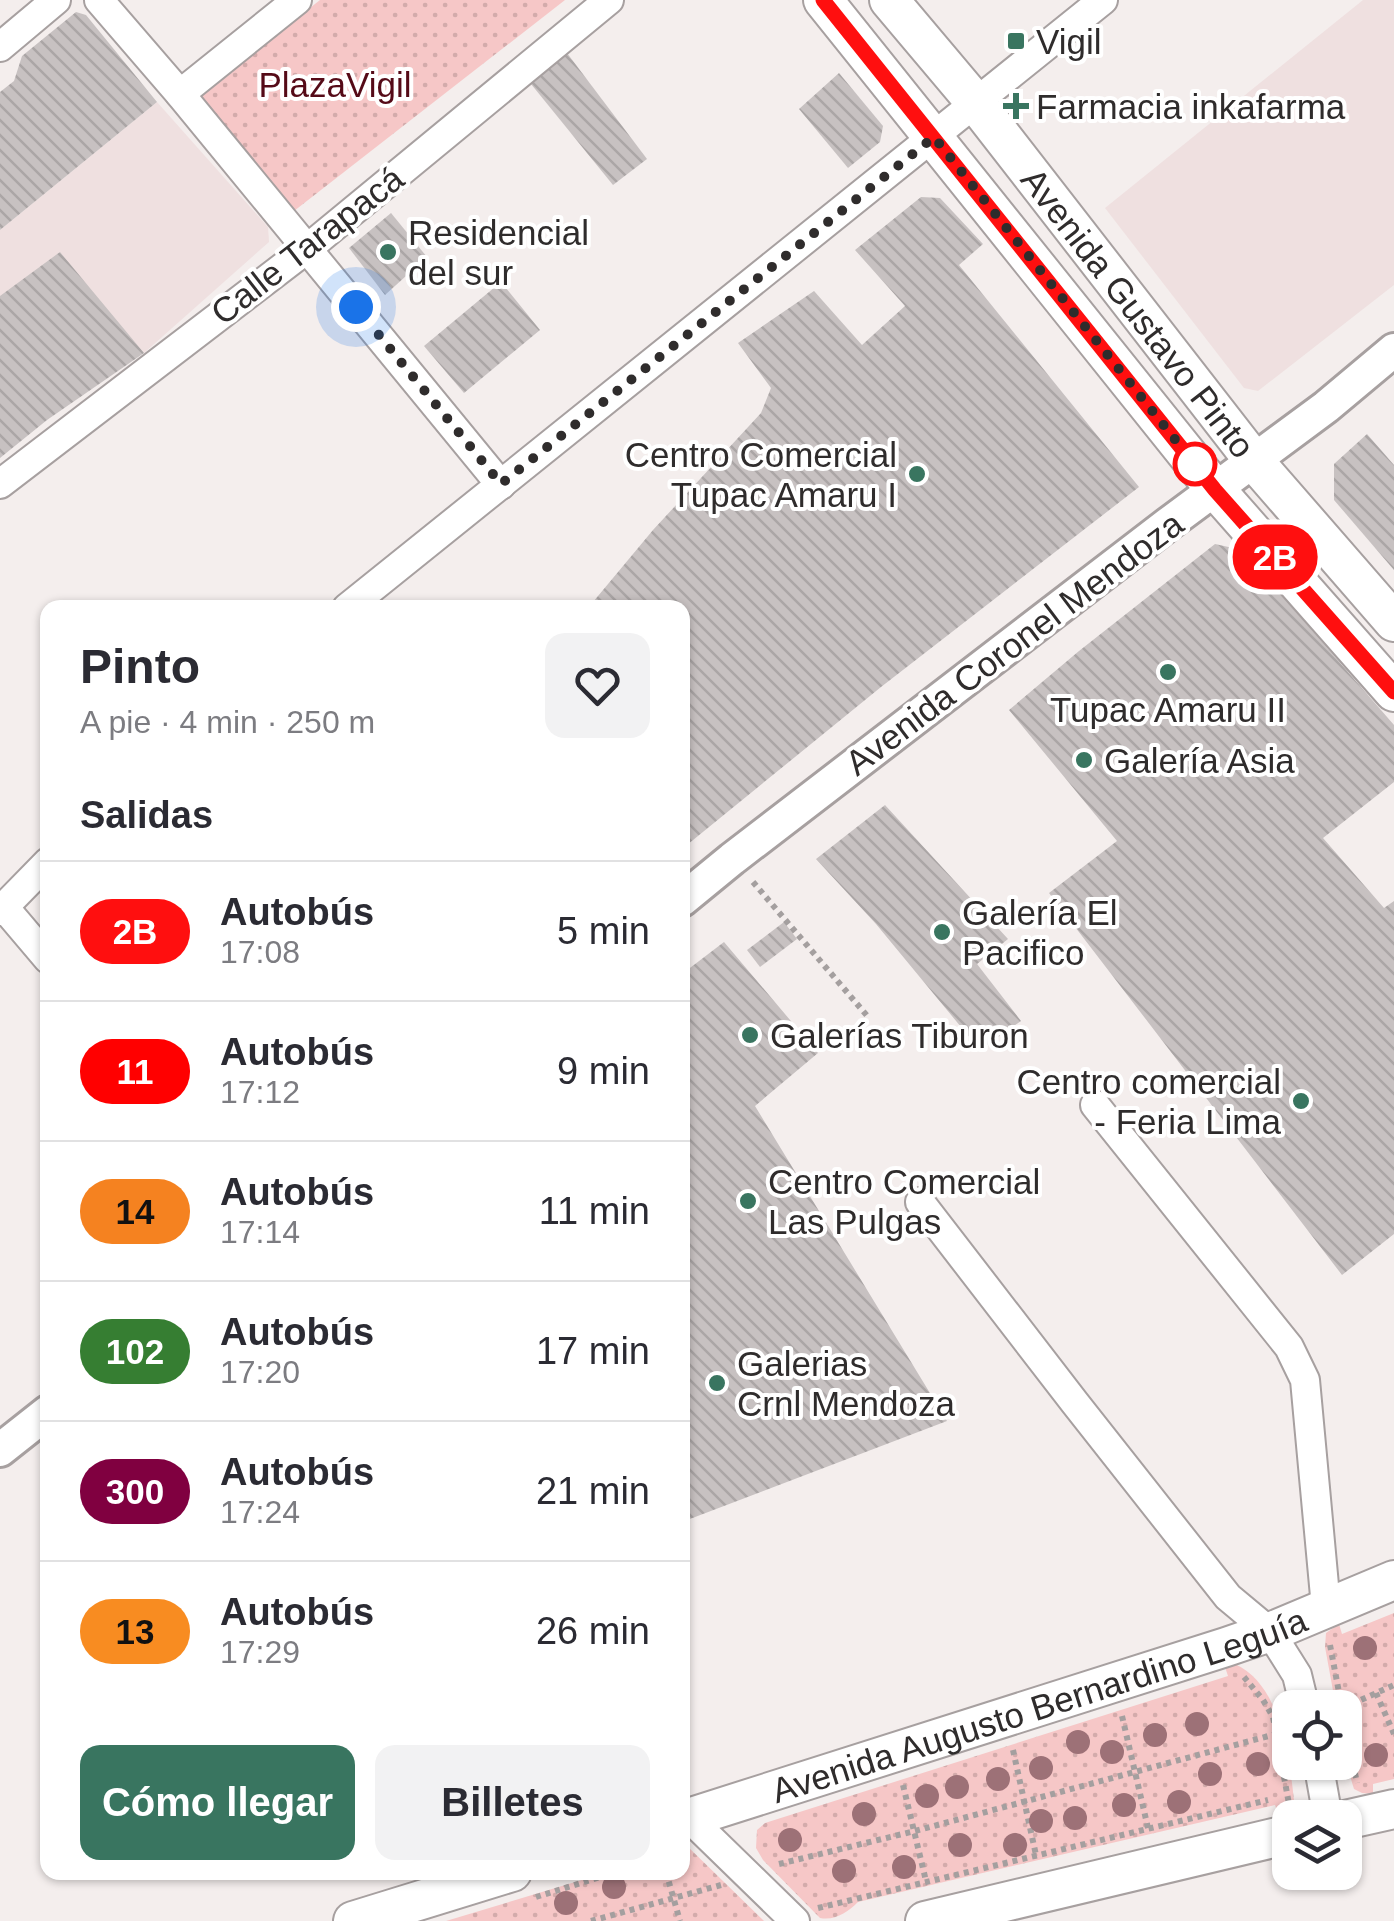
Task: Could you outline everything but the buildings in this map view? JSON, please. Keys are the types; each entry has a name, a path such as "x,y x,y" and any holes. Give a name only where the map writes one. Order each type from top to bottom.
{"main road":[{"name":"Avenida Gustavo Pinto","path":"823,0 1215,490 1394,692"},
{"name":"Avenida Gustavo Pinto","path":"889,0 974,102 1254,461 1394,622"},
{"name":"Avenida Augusto Bernardino Leguía","path":"690,1815 1270,1632 1394,1580"},
{"path":"925,1921 1272,1814"},
{"path":"353,1921 486,1880"}],"street":[{"path":"0,46 56,0"},
{"path":"99,0 501,484"},
{"path":"180,94 297,0"},
{"name":"Calle Tarapacá","path":"0,484 308,248 609,0"},
{"path":"357,600 1103,0"},
{"name":"Avenida Coronel Mendoza","path":"690,893 1326,407 1394,350"},
{"path":"40,870 2,909 40,950"},
{"path":"1095,1106 1288,1347 1306,1380 1326,1607"},
{"path":"920,1202 1228,1597 1270,1632 1297,1675 1301,1690"},
{"path":"0,1450 40,1418"},
{"path":"690,1822 804,1915"}],"path":[{"path":"732,859 869,1018"},
{"path":"1330,1645 1339,1690"},
{"path":"1235,1664 1272,1715"},
{"path":"1362,1699 1394,1685"},
{"path":"1376,1693 1394,1734"},
{"path":"1122,1716 1148,1828"},
{"path":"776,1865 1272,1735"},
{"path":"1012,1750 1036,1855"},
{"path":"1356,1780 1367,1807"},
{"path":"903,1784 926,1881"},
{"path":"804,1915 834,1904 1148,1828 1272,1811"},
{"path":"668,1880 680,1921"},
{"path":"591,1921 722,1885"},
{"path":"834,1904 842,1915"}],"shaded area":[{"path":"1363,0 1394,0 1394,285 1258,391 1244,388 1105,208"},
{"path":"157,102 268,227 269,242 144,353 0,296 0,230"}],"green space":[{"name":"PlazaVigil","path":"320,0 565,0 294,211 199,96"},
{"path":"1394,1613 1394,1779 1373,1784 1373,1794 1354,1789 1351,1780 1362,1780 1362,1690 1333,1690 1326,1633 1339,1624 1342,1634"},
{"path":"1235,1664 1251,1674 1272,1703 1272,1780 1291,1780 1294,1800 1272,1800 1272,1806 858,1902 841,1915 826,1919 820,1918 756,1848 757,1830 765,1823 1228,1676 1225,1667"},
{"path":"690,1849 764,1921 446,1921 582,1880 690,1880"}],"bus line":[{"name":"2B","path":"823,0 1215,490 1394,692"}],"place":[{"name":"Vigil","path":"1016,41"},
{"name":"Farmacia inkafarma","path":"1016,106"},
{"name":"Residencial del sur","path":"388,252"},
{"name":"Centro Comercial Tupac Amaru I","path":"917,474"},
{"name":"Tupac Amaru II","path":"1168,672"},
{"name":"Galería Asia","path":"1084,760"},
{"name":"Galería El Pacifico","path":"942,932"},
{"name":"Galerías Tiburon","path":"750,1035"},
{"name":"Centro comercial - Feria Lima","path":"1301,1101"},
{"name":"Centro Comercial Las Pulgas","path":"748,1201"},
{"name":"Galerias Crnl Mendoza","path":"717,1383"}],"route":[{"path":"356,307 501,484 934,137 1201,472 1195,464"}]}
